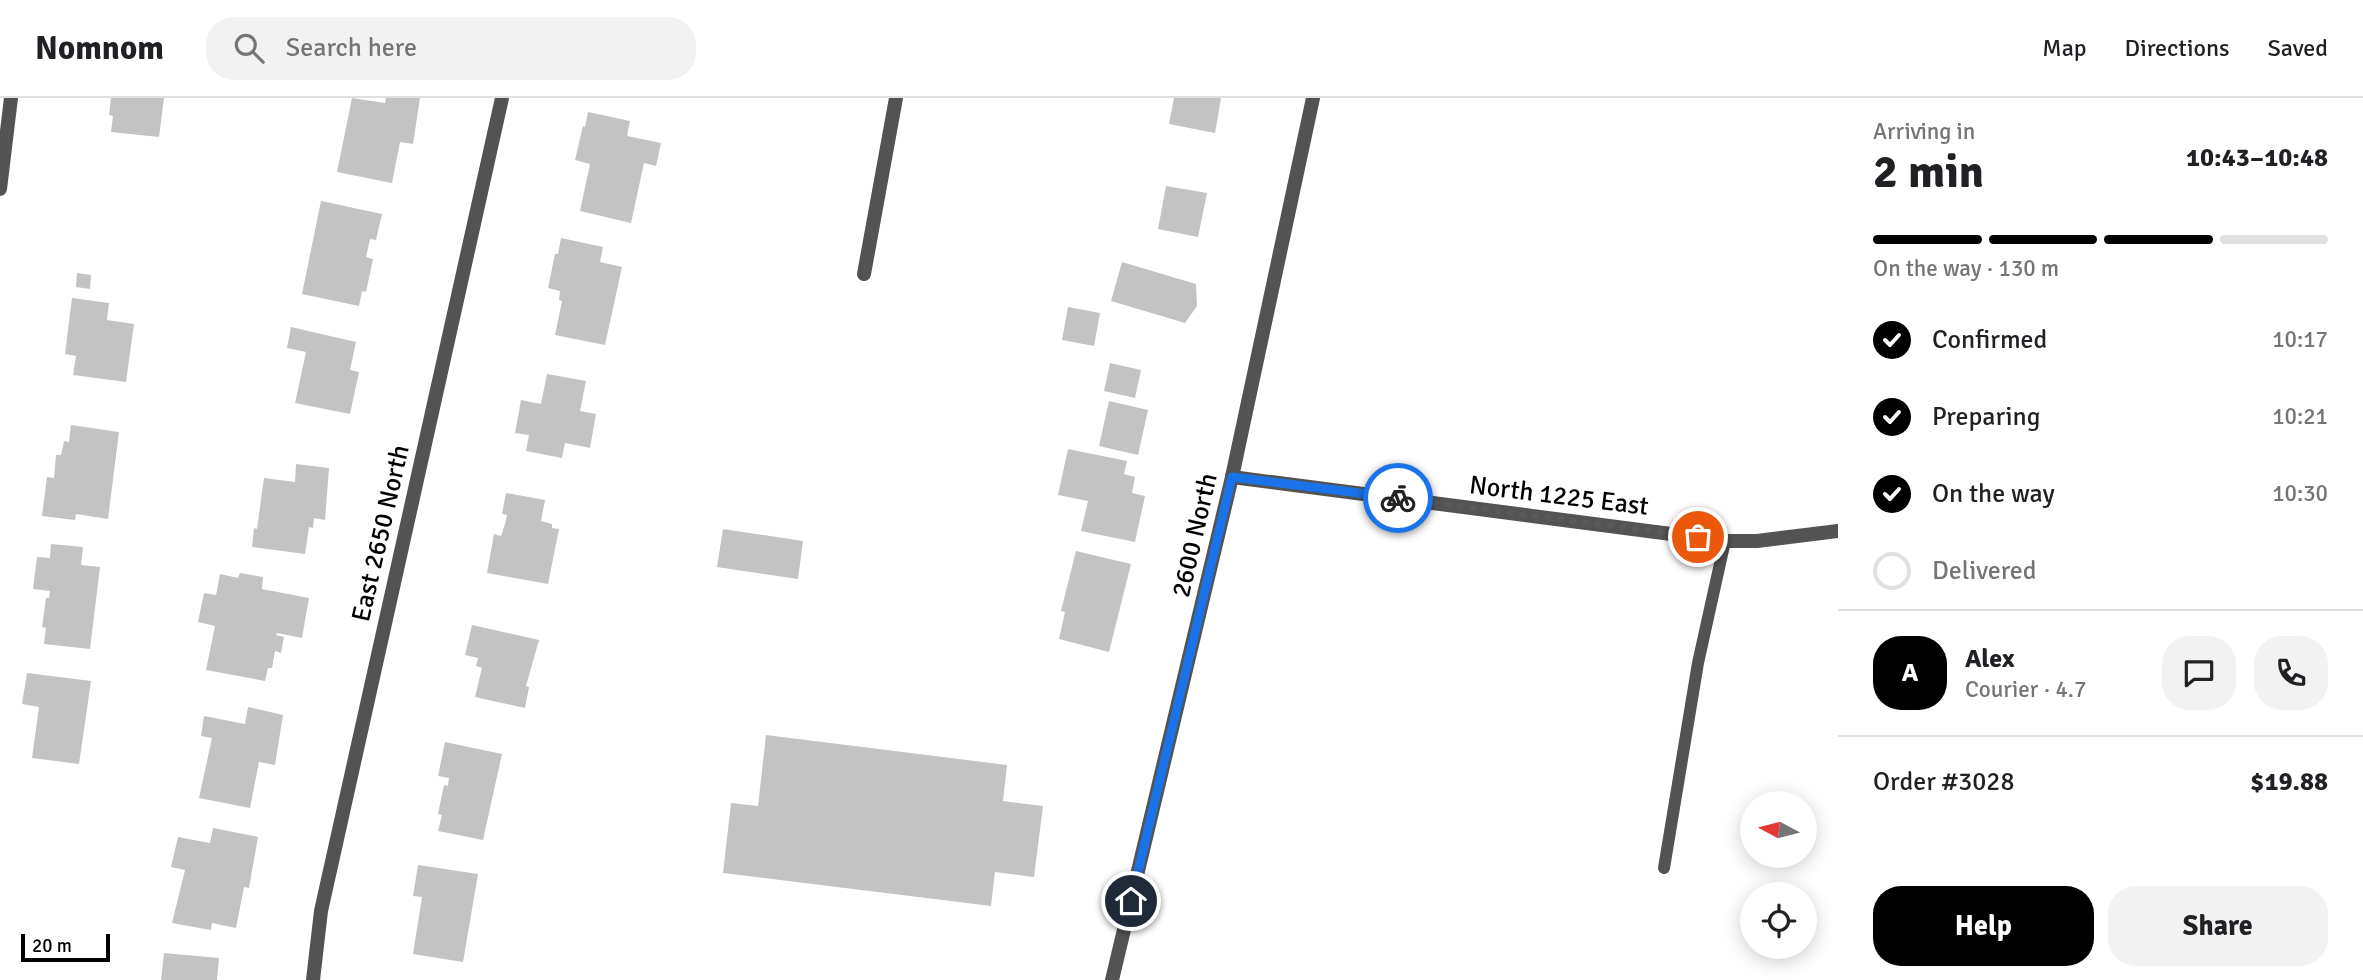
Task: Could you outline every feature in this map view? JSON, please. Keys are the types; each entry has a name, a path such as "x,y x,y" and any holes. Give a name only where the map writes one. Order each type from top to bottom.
{"street":[{"path":"0,189 11,98"},
{"name":"East 2650 North","path":"313,980 321,911 502,98"},
{"path":"864,274 896,98"},
{"name":"2600 North","path":"1112,980 1232,477 1313,98"},
{"name":"North 1225 East","path":"1232,477 1725,541 1757,541 1838,531"}],"lane":[{"path":"1664,868 1698,663 1725,541"}],"building":[{"path":"111,98 164,98 159,137 111,132"},
{"path":"352,98 385,103 386,98 420,98 413,144 400,142 392,183 337,172"},
{"path":"1174,98 1221,98 1215,133 1169,124"},
{"path":"588,112 630,121 627,136 661,143 656,166 644,163 631,223 580,211 590,164 575,160"},
{"path":"1166,186 1207,193 1198,237 1158,229"},
{"path":"321,201 382,214 376,240 370,239 366,257 373,259 366,292 362,291 359,306 302,294"},
{"path":"561,238 603,247 600,262 622,267 605,345 555,335 562,301 559,300 560,291 548,288"},
{"path":"1122,262 1196,284 1197,306 1185,323 1111,301"},
{"path":"77,273 91,275 90,289 76,287"},
{"path":"72,298 109,303 107,320 134,324 126,382 73,375 76,356 65,354"},
{"path":"1068,307 1100,313 1094,346 1062,340"},
{"path":"291,327 356,342 350,370 359,372 350,414 295,403 306,352 287,348"},
{"path":"1110,363 1141,370 1135,398 1104,391"},
{"path":"547,374 586,381 580,411 596,414 590,448 565,443 562,458 526,451 529,435 515,433 521,400 541,404"},
{"path":"1109,401 1148,410 1138,455 1099,446"},
{"path":"71,425 119,432 108,519 76,514 75,520 42,516 47,477 54,478 56,455 61,455 64,441 69,442"},
{"path":"1068,449 1127,461 1124,474 1135,477 1132,493 1145,496 1135,542 1081,531 1088,501 1058,495"},
{"path":"296,464 329,468 325,520 314,518 313,528 309,527 305,554 252,547 264,478 295,482"},
{"path":"506,493 545,500 541,521 559,529 548,584 487,573 494,534 501,536 505,524 507,515 502,514"},
{"path":"723,529 803,541 798,579 717,567"},
{"path":"51,544 83,547 81,565 100,567 90,649 44,644 46,628 42,627 46,598 49,598 50,591 33,589 37,557 50,558"},
{"path":"1076,551 1131,564 1109,652 1059,639 1065,612 1061,611"},
{"path":"240,573 263,577 262,589 309,598 302,638 277,633 276,635 284,637 281,653 275,651 272,668 268,668 265,681 206,670 215,626 198,622 204,593 216,595 220,574 238,578"},
{"path":"472,625 539,640 526,686 529,687 525,708 475,697 482,668 476,666 478,658 465,655"},
{"path":"27,673 91,681 79,764 32,758 39,707 22,704"},
{"path":"248,707 283,715 275,765 259,762 250,808 199,798 212,738 201,736 204,716 245,724"},
{"path":"766,735 1007,765 1003,801 1043,806 1034,877 995,872 991,906 723,873 731,803 758,806"},
{"path":"445,742 502,754 483,840 438,831 442,815 438,814 444,785 448,786 449,778 438,776"},
{"path":"213,828 258,837 249,888 244,887 236,928 212,923 211,930 172,923 185,870 171,867 178,837 210,843"},
{"path":"418,865 478,874 463,962 413,954 422,897 413,896"},
{"path":"164,953 219,958 217,980 161,980"}],"way so far":[{"path":"1398,498 1698,537"}],"route":[{"path":"1131,901 1232,477 1398,498"}]}
